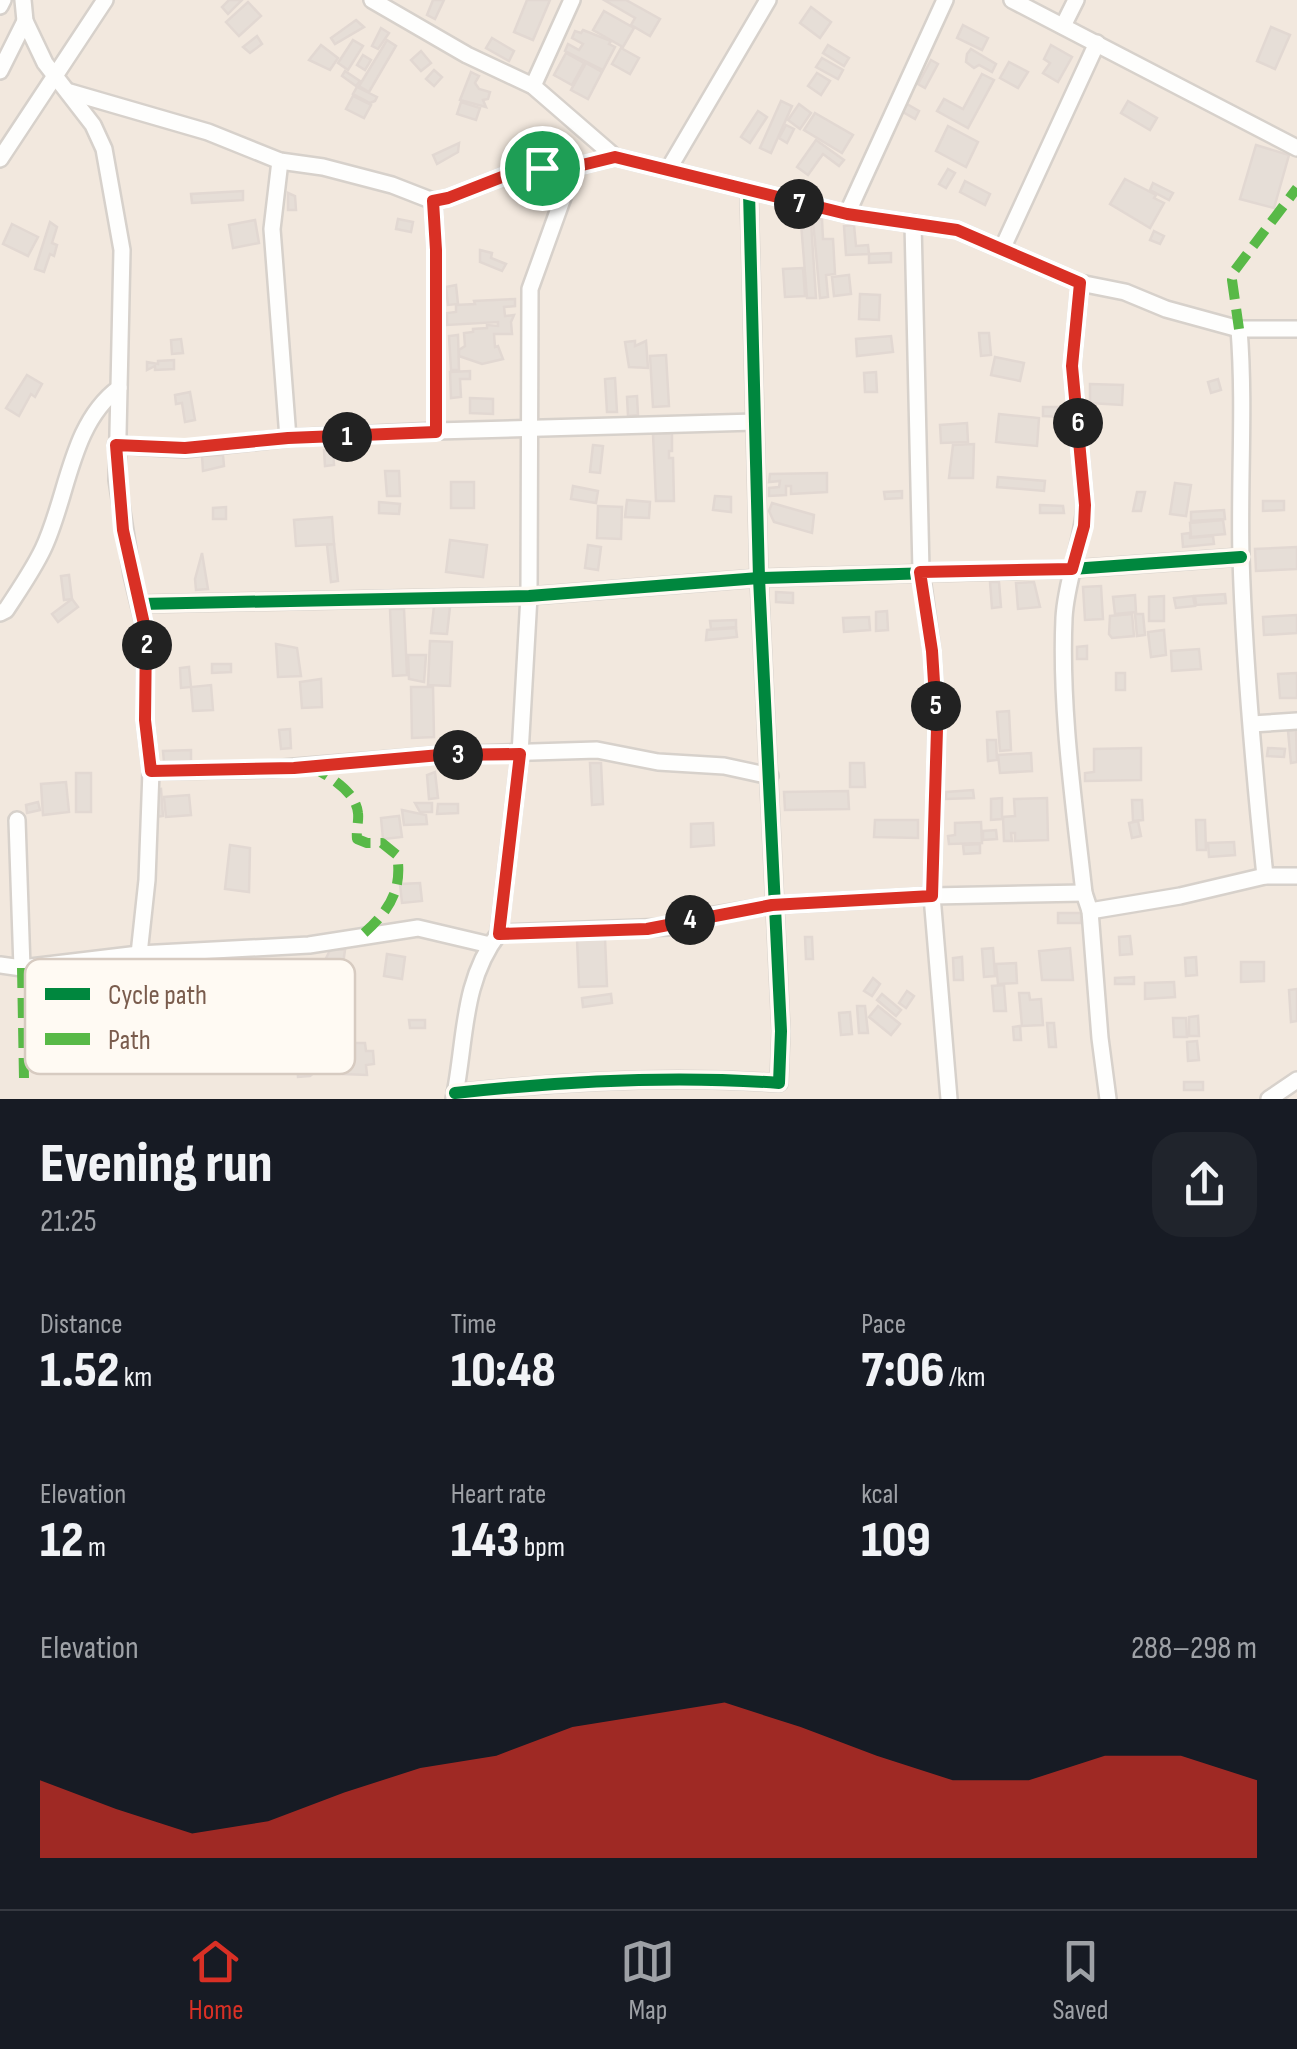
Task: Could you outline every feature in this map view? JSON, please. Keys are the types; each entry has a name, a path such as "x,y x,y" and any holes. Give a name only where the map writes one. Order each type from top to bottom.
{"street":[{"path":"22,0 25,20 56,79 93,125 104,150 122,250 116,445 121,517 147,648 145,720 151,771 147,880 139,954"},
{"path":"0,158 105,0"},
{"path":"372,0 468,55 533,86 615,157 847,214 957,230 1080,283 1125,292 1166,309 1240,329 1297,330"},
{"path":"533,86 572,0"},
{"path":"668,170 768,0"},
{"path":"847,214 945,0"},
{"path":"1012,0 1297,148"},
{"path":"1063,26 1076,0"},
{"path":"0,70 25,20"},
{"path":"1003,248 1097,43"},
{"path":"70,92 208,132 280,161 323,167 392,185 433,201 512,173 574,167 615,157"},
{"path":"280,161 272,228 288,438"},
{"path":"574,167 530,289 529,596 520,754 494,939 465,1008 455,1096 523,1086 706,1078 779,1083 781,1031 759,578 749,192"},
{"path":"433,201 436,432"},
{"path":"912,223 920,572 932,651 937,729 932,896 950,1099"},
{"path":"1080,283 1072,366 1084,526 1064,618 1068,728 1108,1099"},
{"path":"1240,329 1242,557 1265,876"},
{"path":"0,614 43,550 89,424 106,397 119,388"},
{"path":"116,445 185,448 288,438 755,422"},
{"path":"140,604 529,596 759,578 1072,569 1242,557"},
{"path":"1252,724 1297,721"},
{"path":"151,771 282,768 440,755 597,750 658,762 724,766 770,776"},
{"path":"18,820 22,968"},
{"path":"1090,912 1265,876 1297,876"},
{"path":"97,959 309,944 418,928 494,939 669,927 772,905 1084,893"},
{"path":"0,966 25,968"},
{"path":"1269,1099 1297,1080"}],"shaded area":[{"path":"0,0 1297,0 1297,1099 0,1099"}],"building":[{"path":"229,0 242,0 228,14 222,7"},
{"path":"433,0 444,0 435,19 427,15"},
{"path":"527,0 550,0 533,40 514,32"},
{"path":"604,0 626,0 660,19 650,36 631,25 635,18"},
{"path":"248,2 261,16 239,36 226,22"},
{"path":"811,7 831,22 820,38 800,23"},
{"path":"604,11 634,28 623,47 593,30"},
{"path":"356,20 364,27 335,44 331,38"},
{"path":"963,25 988,38 982,50 957,38"},
{"path":"1271,27 1290,35 1275,69 1257,61"},
{"path":"381,28 389,33 378,49 372,46"},
{"path":"583,30 611,41 609,44 615,47 603,70 565,51 568,44 579,50 583,44 572,38 575,31"},
{"path":"257,36 262,44 250,53 243,47"},
{"path":"492,38 514,51 509,61 486,48"},
{"path":"353,40 363,46 348,70 338,63"},
{"path":"387,40 396,46 369,92 359,86"},
{"path":"321,45 338,58 330,70 309,60"},
{"path":"828,45 849,58 844,66 823,53"},
{"path":"1051,45 1072,57 1058,82 1043,73 1050,63 1044,59"},
{"path":"621,48 639,58 630,74 612,64"},
{"path":"971,49 996,64 992,72 966,62"},
{"path":"421,51 431,63 421,71 411,60"},
{"path":"566,53 584,63 572,85 554,75"},
{"path":"363,55 371,60 365,70 357,65"},
{"path":"822,58 843,70 838,79 816,67"},
{"path":"931,60 938,64 925,88 918,84"},
{"path":"1009,62 1028,72 1018,88 1000,78"},
{"path":"586,63 602,72 588,99 571,90"},
{"path":"434,70 442,77 434,86 426,79"},
{"path":"345,71 360,81 356,86 342,76"},
{"path":"471,72 479,76 475,83 479,89 490,92 488,99 483,100 486,107 460,100"},
{"path":"817,73 830,81 821,95 808,86"},
{"path":"982,74 994,80 968,128 937,111 944,99 963,109"},
{"path":"357,87 377,97 375,101 370,103 353,94"},
{"path":"353,96 371,105 364,118 346,109"},
{"path":"781,101 792,106 771,153 760,148"},
{"path":"1128,101 1157,118 1150,130 1121,113"},
{"path":"461,102 480,108 476,120 457,114"},
{"path":"799,104 811,113 800,129 788,120"},
{"path":"907,104 919,111 915,119 903,112"},
{"path":"758,111 767,117 750,143 741,137"},
{"path":"815,113 853,135 842,153 804,130"},
{"path":"786,125 794,129 787,143 779,138"},
{"path":"948,126 978,142 966,167 936,151"},
{"path":"816,140 844,160 839,166 823,154 808,175 797,167"},
{"path":"459,143 458,152 437,164 433,155"},
{"path":"1256,145 1289,155 1274,208 1240,199"},
{"path":"948,169 955,173 946,188 939,184"},
{"path":"1125,179 1164,203 1150,228 1110,204"},
{"path":"965,181 990,194 985,205 960,192"},
{"path":"1153,183 1173,193 1169,200 1150,190"},
{"path":"243,191 243,200 192,203 191,194"},
{"path":"288,193 295,196 296,210 288,210"},
{"path":"398,219 413,222 411,232 396,229"},
{"path":"822,219 823,239 833,239 835,274 826,275 828,297 820,298 813,220"},
{"path":"255,220 259,243 233,248 229,225"},
{"path":"50,222 57,227 52,243 57,245 44,272 35,269"},
{"path":"811,222 816,298 807,298 801,223"},
{"path":"12,224 38,237 28,256 3,244"},
{"path":"854,225 856,246 868,245 869,254 846,255 844,226"},
{"path":"1154,231 1164,236 1160,244 1150,240"},
{"path":"480,250 492,253 491,258 506,264 502,271 480,262"},
{"path":"891,253 891,262 869,263 869,254"},
{"path":"803,268 805,296 785,297 783,269"},
{"path":"849,275 851,294 834,296 832,277"},
{"path":"456,285 458,304 448,305 446,287"},
{"path":"860,294 880,295 879,320 859,319"},
{"path":"515,299 515,306 504,307 505,316 514,315 512,334 494,334 495,347 498,346 503,359 482,364 459,356 459,350 465,346 464,333 487,325 498,326 498,322 447,325 447,313 456,312 456,305 475,304 474,301"},
{"path":"979,333 989,333 991,355 981,356"},
{"path":"458,335 459,370 451,370 449,336"},
{"path":"891,336 893,352 857,356 856,339"},
{"path":"181,339 183,353 172,354 171,340"},
{"path":"635,341 635,346 646,341 648,368 629,367 625,342"},
{"path":"666,355 669,406 653,407 650,356"},
{"path":"995,357 1024,363 1020,381 991,375"},
{"path":"174,360 174,369 155,370 155,366 147,370 147,362"},
{"path":"470,371 470,379 460,379 461,397 451,398 450,372"},
{"path":"876,372 877,392 865,392 864,373"},
{"path":"27,375 42,384 35,397 31,394 19,416 6,408"},
{"path":"615,378 617,412 607,412 605,379"},
{"path":"1218,379 1221,390 1211,393 1208,382"},
{"path":"1090,384 1123,385 1122,405 1090,403"},
{"path":"190,392 195,420 185,422 182,403 176,404 175,395"},
{"path":"637,396 638,415 628,416 627,397"},
{"path":"470,398 493,399 493,414 470,413"},
{"path":"1043,407 1064,407 1063,417 1043,416"},
{"path":"999,414 1039,418 1037,446 996,442"},
{"path":"967,423 968,442 941,443 940,425"},
{"path":"672,433 669,458 673,458 674,501 656,501 653,434"},
{"path":"974,444 973,478 949,478 953,445"},
{"path":"593,445 603,446 600,473 590,472"},
{"path":"333,449 334,465 325,466 324,450"},
{"path":"223,455 224,466 203,471 202,456"},
{"path":"385,471 399,471 400,496 387,496"},
{"path":"827,473 827,492 791,494 791,486 786,486 786,495 769,496 769,488 779,487 780,481 769,482 770,474"},
{"path":"998,477 1045,481 1044,491 997,487"},
{"path":"451,482 474,482 474,508 451,508"},
{"path":"1175,483 1191,485 1186,516 1170,514"},
{"path":"573,486 598,491 596,503 571,499"},
{"path":"902,491 902,498 885,499 884,492"},
{"path":"1137,492 1145,492 1141,511 1133,511"},
{"path":"715,496 731,497 731,512 713,510"},
{"path":"627,500 650,502 649,518 625,517"},
{"path":"1263,501 1284,501 1284,510 1263,511"},
{"path":"379,502 400,504 399,514 379,513"},
{"path":"772,503 814,515 812,533 774,522 769,511"},
{"path":"1040,505 1063,506 1064,513 1040,513"},
{"path":"598,506 622,507 621,539 597,538"},
{"path":"226,507 226,519 213,519 213,508"},
{"path":"1224,510 1225,519 1191,521 1191,512"},
{"path":"332,517 334,544 296,546 294,520"},
{"path":"1223,520 1225,534 1191,537 1190,523"},
{"path":"1190,533 1190,538 1213,536 1214,544 1183,547 1182,534"},
{"path":"450,540 487,545 483,577 446,572"},
{"path":"334,544 338,581 331,582 327,545"},
{"path":"588,545 601,547 598,570 585,568"},
{"path":"1297,547 1297,569 1256,571 1255,549"},
{"path":"202,553 208,589 196,590 195,579"},
{"path":"69,575 72,599 64,600 61,576"},
{"path":"990,582 999,582 1001,607 992,608"},
{"path":"1034,582 1040,607 1018,609 1016,583"},
{"path":"1101,586 1103,619 1085,620 1083,587"},
{"path":"776,592 793,593 793,603 776,602"},
{"path":"1225,594 1226,603 1196,605 1195,596"},
{"path":"1135,595 1136,612 1115,614 1113,597"},
{"path":"1164,596 1164,621 1149,621 1149,597"},
{"path":"1193,596 1195,606 1176,608 1174,598"},
{"path":"72,599 78,607 58,622 52,614"},
{"path":"434,606 450,607 447,634 431,633"},
{"path":"390,609 404,609 407,675 393,676"},
{"path":"887,611 888,630 876,631 876,612"},
{"path":"1132,614 1134,636 1112,638 1110,616"},
{"path":"1135,614 1143,614 1145,635 1137,636"},
{"path":"1297,615 1297,633 1264,635 1263,617"},
{"path":"869,617 870,630 844,632 843,618"},
{"path":"736,620 736,627 711,629 710,621"},
{"path":"736,628 737,637 706,640 707,630"},
{"path":"1164,630 1166,655 1151,657 1148,632"},
{"path":"430,641 452,642 450,686 428,685"},
{"path":"276,644 297,648 301,676 278,677"},
{"path":"1087,646 1087,659 1077,659 1077,647"},
{"path":"1199,649 1201,669 1172,671 1171,651"},
{"path":"408,655 426,655 424,682 409,679"},
{"path":"212,664 231,664 231,672 212,673"},
{"path":"189,667 191,687 181,688 180,668"},
{"path":"1116,673 1125,673 1125,690 1116,690"},
{"path":"1297,673 1297,698 1280,698 1278,674"},
{"path":"321,679 322,707 302,708 300,682"},
{"path":"211,685 213,710 193,711 191,687"},
{"path":"411,687 433,687 434,737 412,738"},
{"path":"1009,711 1011,750 1000,751 997,712"},
{"path":"290,729 291,748 281,749 279,730"},
{"path":"1296,730 1297,762 1291,763 1288,731"},
{"path":"987,740 996,740 997,760 988,761"},
{"path":"1141,748 1141,780 1085,781 1085,773 1094,772 1094,749"},
{"path":"1268,748 1285,749 1284,757 1267,756"},
{"path":"191,750 191,761 164,762 163,751"},
{"path":"1031,753 1032,771 1000,773 998,755"},
{"path":"590,763 601,763 603,804 592,805"},
{"path":"850,763 864,763 865,787 850,787"},
{"path":"435,772 438,798 429,799 427,775"},
{"path":"76,773 91,773 91,812 76,812"},
{"path":"66,782 69,812 43,815 41,784"},
{"path":"161,789 163,816 155,817 153,790"},
{"path":"973,790 974,798 946,799 946,792"},
{"path":"848,791 849,809 785,810 784,792"},
{"path":"189,795 191,815 166,817 164,797"},
{"path":"1002,798 1002,819 991,820 991,799"},
{"path":"1047,798 1048,840 1015,841 1015,833 1011,833 1012,841 1004,841 1003,817 1015,816 1014,799"},
{"path":"1132,800 1142,800 1143,820 1133,821"},
{"path":"38,802 40,810 27,813 26,805"},
{"path":"415,803 432,803 432,812 420,812"},
{"path":"438,804 458,804 458,813 437,814"},
{"path":"402,810 426,815 427,824 404,825"},
{"path":"399,816 402,837 383,839 381,818"},
{"path":"875,820 918,820 918,838 874,837"},
{"path":"1196,820 1205,820 1206,850 1197,850"},
{"path":"1138,821 1141,836 1132,838 1129,823"},
{"path":"981,822 982,843 949,844 948,836 955,835 955,823"},
{"path":"713,823 714,845 691,847 691,824"},
{"path":"996,830 997,839 983,840 983,831"},
{"path":"1234,842 1235,855 1209,857 1208,843"},
{"path":"980,844 980,853 964,854 963,845"},
{"path":"230,845 250,848 249,892 225,889"},
{"path":"420,883 422,901 402,903 400,884"},
{"path":"1058,913 1081,913 1081,923 1058,923"},
{"path":"1130,936 1132,954 1120,955 1119,937"},
{"path":"805,937 812,937 813,959 806,959"},
{"path":"605,938 607,986 579,987 577,939"},
{"path":"331,948 345,950 344,959 326,959"},
{"path":"993,948 995,976 984,977 982,949"},
{"path":"1070,948 1073,980 1042,980 1039,951"},
{"path":"387,954 405,957 402,979 384,976"},
{"path":"962,957 963,980 954,980 953,958"},
{"path":"1196,957 1197,975 1186,976 1185,958"},
{"path":"1241,962 1264,962 1264,981 1241,982"},
{"path":"1016,963 1017,983 998,984 996,964"},
{"path":"1134,977 1134,984 1115,984 1115,978"},
{"path":"873,978 880,984 872,996 864,991"},
{"path":"1174,982 1175,997 1145,999 1145,983"},
{"path":"1004,985 1006,1011 994,1011 992,986"},
{"path":"1297,989 1297,1021 1291,1022 1289,990"},
{"path":"907,991 914,996 906,1008 899,1003"},
{"path":"1019,993 1029,993 1030,1000 1041,999 1043,1025 1022,1026"},
{"path":"611,994 612,1003 583,1007 582,998"},
{"path":"882,994 901,1010 896,1016 877,1000"},
{"path":"857,1006 865,1006 868,1033 859,1033"},
{"path":"878,1006 900,1024 891,1035 869,1017"},
{"path":"850,1012 852,1034 841,1035 839,1013"},
{"path":"1198,1016 1199,1036 1189,1036 1189,1017"},
{"path":"1173,1018 1186,1018 1187,1037 1174,1037"},
{"path":"409,1020 425,1020 425,1028 410,1028"},
{"path":"1047,1023 1054,1023 1056,1047 1049,1047"},
{"path":"1020,1026 1021,1040 1014,1040 1013,1027"},
{"path":"1197,1041 1199,1060 1188,1061 1187,1042"},
{"path":"355,1043 365,1043 366,1051 373,1051 374,1064 366,1065 367,1075 343,1074 355,1074"},
{"path":"1184,1082 1203,1082 1203,1090 1184,1090"}],"marked path":[{"path":"1239,329 1232,280 1235,270 1297,188"},
{"path":"310,766 340,785 352,798 358,813 357,839 382,843 397,855 398,879 392,900 362,935"},
{"path":"22,968 24,1079"}],"cycle path":[{"path":"455,1093 617,1080 779,1083 781,1031 759,578 749,192"},
{"path":"140,604 529,596 759,578 1072,569 1241,557"}],"route":[{"path":"615,157 847,214 957,230 1080,283 1072,366 1085,505 1084,526 1072,569 920,572 932,651 937,729 932,896 772,905 647,929 499,934 520,754 440,755 294,768 151,771 145,720 146,633 123,530 116,445 185,448 288,438 436,432 433,201 512,173 542,168 574,167 615,157"}]}
